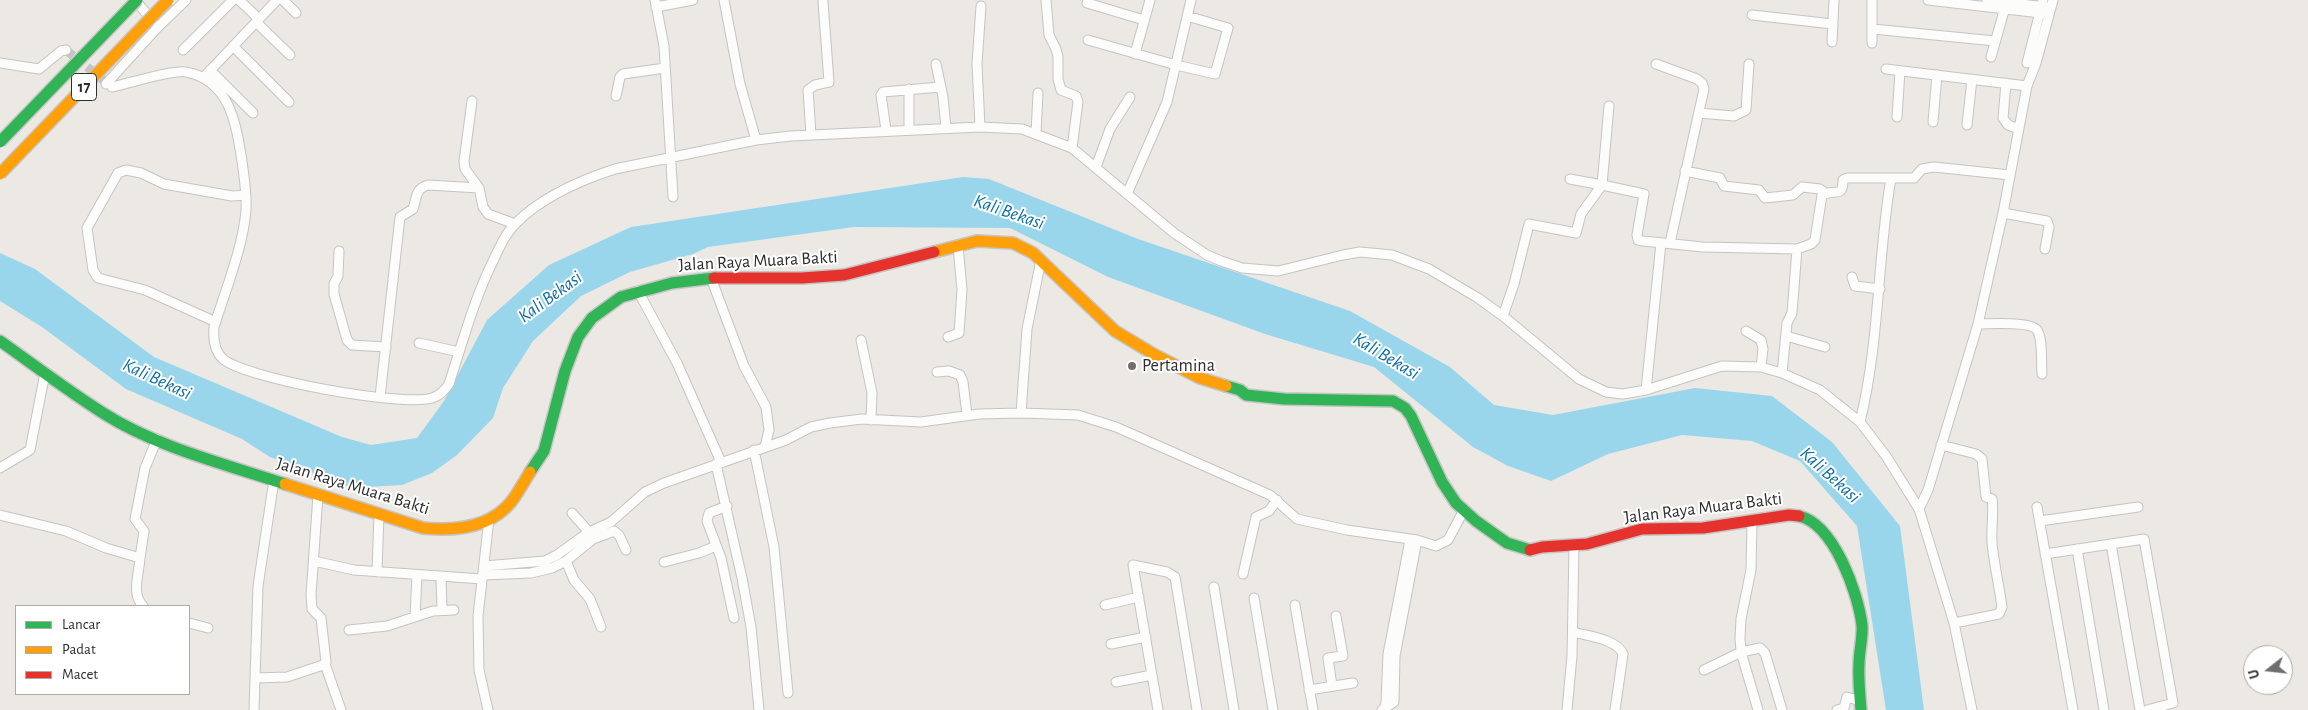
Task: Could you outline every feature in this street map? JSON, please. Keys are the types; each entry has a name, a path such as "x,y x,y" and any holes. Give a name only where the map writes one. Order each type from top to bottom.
{"main road":[{"name":"17","path":"0,142 136,0"},
{"name":"17","path":"0,174 168,0"},
{"name":"Jalan Raya Muara Bakti","path":"0,341 104,414 157,439 318,495 423,528 441,530 460,529 489,519 510,503 544,451 565,371 578,337 601,310 621,297 672,283 711,278 837,276 915,258 958,245 984,241 1013,243 1034,253 1115,331 1154,355 1200,378 1240,390 1246,395 1284,399 1393,401 1405,408 1438,470 1440,482 1450,497 1507,543 1533,551 1542,547 1574,546 1642,529 1703,528 1798,515 1815,522 1827,537 1848,580 1861,618 1863,641 1860,652 1861,705"}],"street":[{"path":"136,0 158,27"},
{"path":"186,0 158,27 109,85 184,71 202,78 220,91 231,108 240,147 246,195 243,229 216,322 214,343 220,356 231,364 268,377 305,386 380,397 429,399 435,397 449,384 482,284 502,242 515,224 549,198 598,174 756,140 886,130 1001,126 1036,133 1072,148 1185,241 1221,261 1242,268 1278,271 1343,254 1360,252 1392,255 1420,265 1450,280 1503,316 1585,384 1614,393 1646,390 1722,366 1761,367 1782,373 1820,390 1838,402 1860,422 1886,456 1919,509 1954,623 1972,710"},
{"path":"183,50 233,0"},
{"path":"239,0 290,55"},
{"path":"202,78 278,0"},
{"path":"283,0 296,13"},
{"path":"674,196 670,159 664,46 656,4 693,0"},
{"path":"724,0 740,84 756,140"},
{"path":"1046,0 1049,35 1056,48 1058,57 1058,84 1060,90 1076,96 1078,102 1072,148"},
{"path":"1135,54 1150,0"},
{"path":"1127,194 1167,102 1191,0"},
{"path":"1832,42 1834,0"},
{"path":"1872,0 1872,44"},
{"path":"1919,509 1928,490 1978,324 2003,213 2027,86 2036,63 2051,7 1928,0"},
{"path":"1987,0 2006,3"},
{"path":"811,135 808,90 815,85 829,82 823,2"},
{"path":"1087,3 1144,20"},
{"path":"1991,57 2006,3"},
{"path":"980,127 977,64 981,6"},
{"path":"2027,63 2041,6"},
{"path":"1752,15 1833,24"},
{"path":"1088,40 1215,74 1228,28 1187,16"},
{"path":"1873,28 1995,41"},
{"path":"233,46 289,102"},
{"path":"0,63 39,69 61,50 66,50"},
{"path":"936,64 946,128"},
{"path":"1646,390 1666,243 1704,95 1702,83 1656,64"},
{"path":"1700,113 1734,116 1746,110 1750,64"},
{"path":"616,96 620,77 623,74 665,68"},
{"path":"1886,69 2027,86"},
{"path":"210,70 253,113"},
{"path":"1897,117 1900,71"},
{"path":"1933,122 1937,75"},
{"path":"1967,125 1972,79"},
{"path":"2006,84 2003,118 2008,125 2019,129"},
{"path":"886,130 881,93 940,87"},
{"path":"909,89 909,130"},
{"path":"1036,133 1038,93"},
{"path":"1096,167 1110,129 1130,98"},
{"path":"472,101 464,161 465,169 479,188 483,207 488,214 515,224"},
{"path":"1503,316 1514,284 1529,224 1576,233 1580,214 1602,185 1609,106"},
{"path":"1685,171 1720,178 1724,186 1759,190 1765,198 1793,195 1802,187 1820,189 1824,193 1841,191 1844,180 1847,178 1914,178 1922,169 1934,167 2010,175"},
{"path":"216,322 145,290 98,278 93,270 87,228 118,173 126,170 141,173 164,184 232,196 246,195"},
{"path":"1860,422 1869,386 1880,289 1882,243 1891,178"},
{"path":"1570,179 1642,192 1644,198 1637,238 1640,241 1703,247 1797,249 1811,244 1815,240 1821,197 1824,193"},
{"path":"380,397 400,217 413,209 417,190 420,188 428,186 479,188"},
{"path":"2003,213 2047,221 2045,249"},
{"path":"948,337 959,333 962,290 958,245"},
{"path":"1782,373 1787,323 1792,314 1797,249"},
{"path":"339,251 338,276 334,284 334,294 347,340 352,345 386,347"},
{"path":"1020,413 1027,329 1041,260"},
{"path":"1852,277 1855,286 1880,289"},
{"path":"711,278 744,366 766,407 769,430 766,447"},
{"path":"638,291 677,363 718,463 737,547 751,627 759,710"},
{"path":"1978,324 2026,325 2034,327 2039,334 2042,374"},
{"path":"1746,330 1761,340 1761,367"},
{"path":"1786,336 1825,347"},
{"path":"861,340 872,392 871,420"},
{"path":"419,343 459,352"},
{"path":"937,372 949,371 960,375 963,382 967,415"},
{"path":"0,468 30,450 45,373"},
{"path":"483,573 544,560 557,555 589,532 611,522 645,492 718,463 786,440 811,427 855,420 921,422 967,415 1020,413 1078,415 1116,427 1277,500 1298,519 1436,546 1444,544 1454,532 1464,510"},
{"path":"142,605 138,600 136,592 144,531 135,519 145,468 157,439"},
{"path":"1941,446 1976,454 1982,459 1986,497 1992,499 1992,544 2002,606 1999,614 1954,623"},
{"path":"754,450 774,546 788,693"},
{"path":"254,710 258,586 274,480"},
{"path":"318,495 312,609 322,618 325,664 342,710"},
{"path":"1243,574 1256,517 1269,512 1277,500"},
{"path":"727,506 709,513 707,521 721,558 734,618"},
{"path":"2037,507 2073,710"},
{"path":"2040,521 2138,507"},
{"path":"572,513 589,532"},
{"path":"377,572 379,514"},
{"path":"0,515 66,531 106,548 140,558"},
{"path":"488,710 478,659 478,616 489,519"},
{"path":"611,522 614,531 619,535 626,550"},
{"path":"1752,522 1751,570 1741,619 1741,652 1758,710"},
{"path":"314,561 354,570 441,577 483,573 542,572 566,561 593,539 614,531"},
{"path":"2045,554 2144,539 2173,704 2147,710"},
{"path":"1383,710 1413,540"},
{"path":"2111,544 2140,710"},
{"path":"664,562 699,553 716,546"},
{"path":"1567,710 1573,632 1574,546"},
{"path":"2077,549 2104,710"},
{"path":"566,561 574,580 590,599 601,626"},
{"path":"1158,710 1133,565 1167,572 1175,577 1197,710"},
{"path":"415,616 417,575"},
{"path":"441,577 442,610"},
{"path":"1214,587 1234,710"},
{"path":"1105,604 1139,597"},
{"path":"1254,598 1273,710"},
{"path":"1295,604 1313,710"},
{"path":"350,630 387,626 415,616 442,610 454,610"},
{"path":"1332,686 1328,658 1343,656 1336,616"},
{"path":"190,623 208,628"},
{"path":"1573,632 1612,644 1622,650 1615,710"},
{"path":"1111,644 1146,637"},
{"path":"1704,670 1741,652 1757,648 1763,650 1782,710"},
{"path":"256,678 287,677 325,664"},
{"path":"1116,682 1152,675"},
{"path":"1310,690 1352,683"},
{"path":"1837,710 1844,708 1847,697 1861,705"}],"water":[{"name":"Kali Bekasi","path":"963,177 989,179 1138,239 1350,311 1450,367 1494,405 1553,415 1695,388 1772,396 1832,442 1900,526 1924,710 1886,710 1857,526 1800,461 1752,441 1682,435 1608,454 1551,481 1508,466 1473,447 1374,367 1265,334 1108,277 1010,228 854,227 708,247 693,254 630,272 581,296 533,341 503,388 493,418 457,455 432,473 402,485 352,488 270,457 242,439 126,389 42,327 0,301 0,253 35,269 154,357 342,437 371,445 417,438 444,401 487,320 549,265 631,227"}],"tunnel":[{"path":"66,50 112,87"}],"traffic: fast":[{"path":"0,142 137,0"},
{"path":"530,472 544,451 565,371 578,337 592,318 621,297 672,283 714,278"},
{"path":"0,341 77,396 145,436 191,454 285,484"},
{"path":"1226,386 1240,390 1246,395 1284,399 1393,401 1405,408 1411,416 1442,482 1456,503 1476,521 1507,543 1530,550"},
{"path":"1799,516 1812,522 1823,532 1842,561 1850,579 1860,611 1862,625 1859,670 1861,710"}],"traffic: slow":[{"path":"0,174 168,0"},
{"path":"934,252 977,241 1013,243 1033,253 1115,331 1155,355 1200,378 1226,386"},
{"path":"285,484 423,528 446,529 470,526 493,517 502,511 519,491 530,472"}],"traffic: jam":[{"path":"714,278 802,278 844,275 934,252"},
{"path":"1530,550 1542,547 1587,544 1642,529 1703,528 1789,515 1799,516"}],"place":[{"name":"Pertamina","path":"1132,366"}]}
